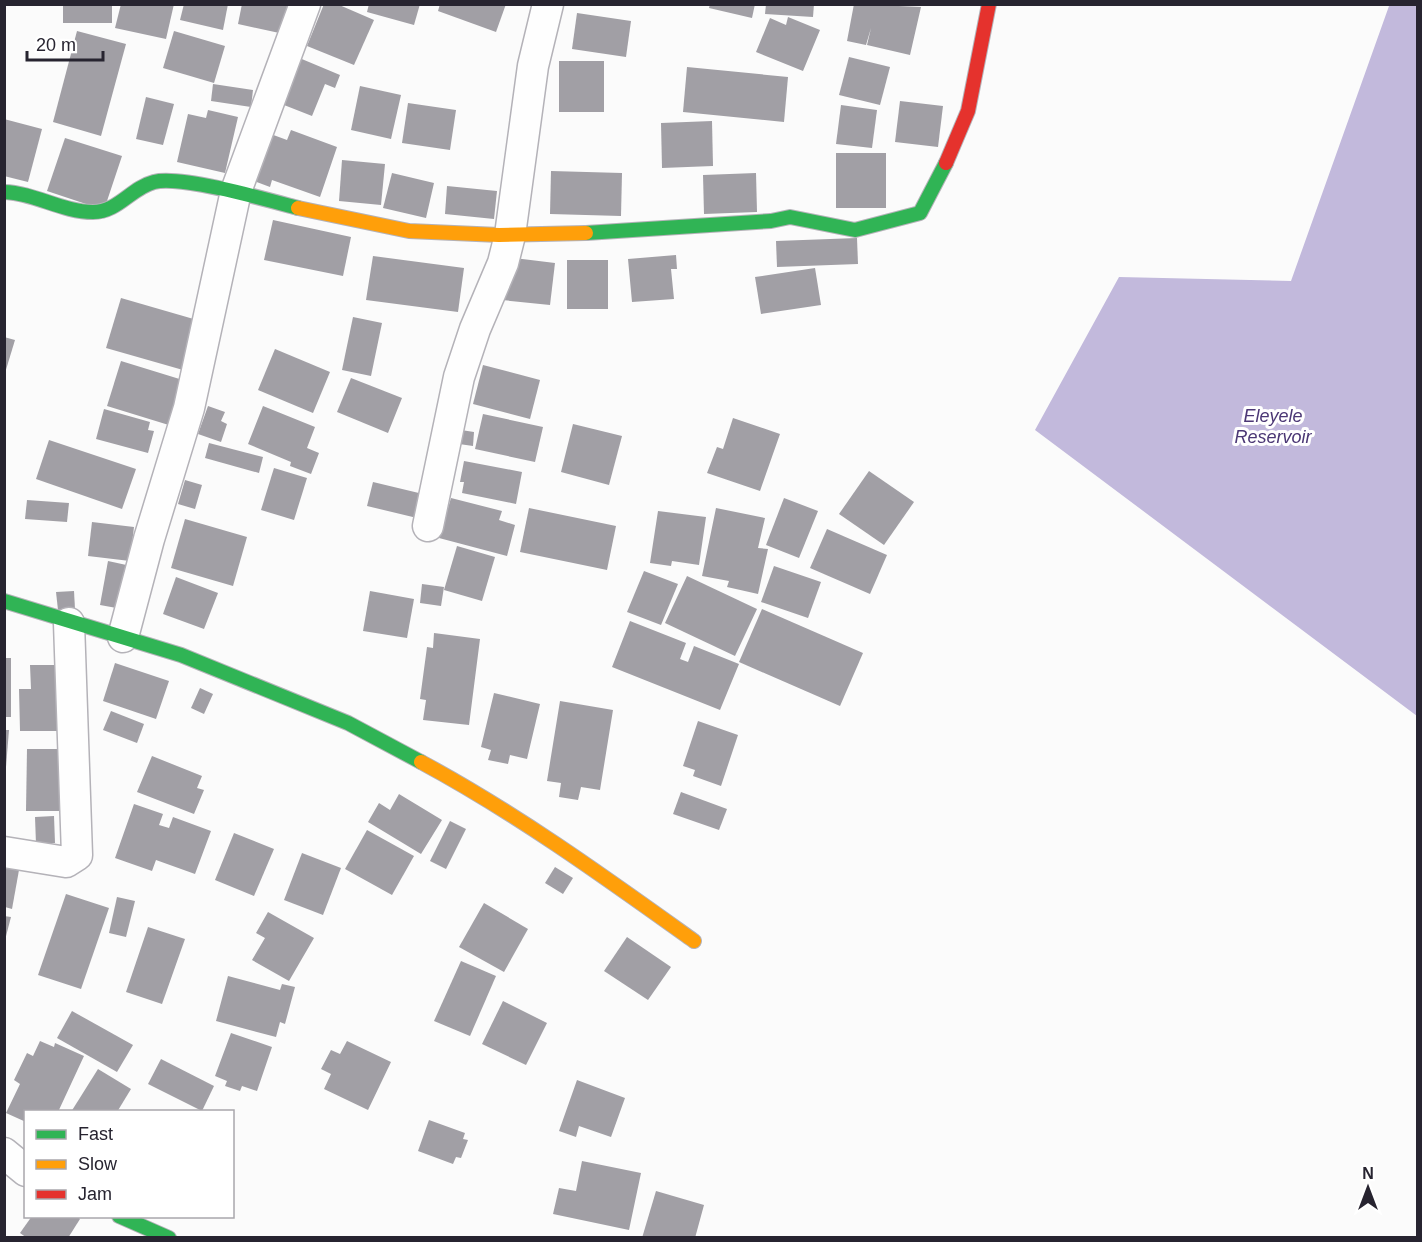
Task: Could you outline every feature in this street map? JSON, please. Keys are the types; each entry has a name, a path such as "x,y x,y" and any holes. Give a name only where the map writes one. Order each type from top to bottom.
{"street":[{"path":"123,637 149,539 189,408 236,191 304,4"},
{"path":"428,526 459,377 475,329 503,263 510,235 533,66 548,4"},
{"path":"4,192 34,194 83,211 97,212 111,209 136,189 163,181 236,191 338,219 385,227 491,237 771,221 790,217 855,230 920,213 943,171 968,111 989,4"},
{"path":"4,601 69,623 181,655 348,723 458,782 602,875 694,941"},
{"path":"4,852 66,862 71,861 77,855 69,623"},
{"path":"4,1153 24,1169"},
{"path":"124,1218 169,1238"}],"water":[{"name":"Eleyele Reservoir","path":"1418,5 1417,716 1035,430 1119,277 1291,281 1389,6"}],"building":[{"path":"63,4 112,4 112,23 63,23"},
{"path":"121,4 174,4 166,39 115,28"},
{"path":"184,4 228,4 223,30 180,20"},
{"path":"242,4 290,4 284,34 238,24"},
{"path":"324,4 337,4 374,20 354,65 307,46"},
{"path":"369,4 420,4 414,25 367,12"},
{"path":"440,4 506,4 496,32 438,11"},
{"path":"710,4 755,4 752,18 709,8"},
{"path":"766,4 814,4 813,17 765,14"},
{"path":"854,4 921,7 910,55 867,45 871,28 866,45 847,41"},
{"path":"577,13 631,21 626,57 572,49"},
{"path":"788,17 820,30 803,71 756,52 770,18 786,25"},
{"path":"77,31 126,44 101,136 53,122"},
{"path":"174,31 225,46 214,83 163,68"},
{"path":"297,57 340,75 335,88 325,84 312,116 284,105 294,79 289,77"},
{"path":"849,57 890,67 880,105 839,95"},
{"path":"559,61 604,61 604,112 559,112"},
{"path":"687,67 788,77 784,122 683,112"},
{"path":"213,84 253,90 251,107 211,101"},
{"path":"360,86 401,95 391,139 351,130"},
{"path":"146,97 174,104 163,145 136,139"},
{"path":"900,101 943,106 938,147 895,142"},
{"path":"408,103 456,110 450,150 402,143"},
{"path":"841,105 877,110 872,148 836,144"},
{"path":"208,110 238,117 225,173 177,162 188,114 206,118"},
{"path":"4,119 42,129 28,182 4,176"},
{"path":"712,121 713,166 662,168 661,123"},
{"path":"291,130 337,147 320,197 272,180 270,187 251,180 268,133 287,140"},
{"path":"65,138 122,156 104,210 47,191"},
{"path":"836,153 886,153 886,208 836,208"},
{"path":"342,160 385,164 381,205 339,201"},
{"path":"551,171 622,173 621,216 550,214"},
{"path":"392,173 434,183 426,218 383,208"},
{"path":"756,173 757,212 704,214 703,175"},
{"path":"447,186 497,191 494,219 445,214"},
{"path":"273,220 351,237 343,276 264,260"},
{"path":"857,238 858,264 777,267 776,241"},
{"path":"676,255 677,269 671,269 674,299 632,302 628,259"},
{"path":"373,256 464,268 458,312 366,300"},
{"path":"506,257 555,263 550,305 502,300"},
{"path":"567,260 608,260 608,309 567,309"},
{"path":"815,268 821,305 761,314 755,277"},
{"path":"121,298 197,320 183,370 106,348"},
{"path":"353,317 382,323 371,376 342,370"},
{"path":"4,337 15,340 5,373 4,373"},
{"path":"275,349 330,372 313,413 258,390"},
{"path":"121,361 186,381 172,426 107,406"},
{"path":"483,365 540,380 530,419 473,404"},
{"path":"351,378 402,398 388,433 337,412"},
{"path":"208,406 225,412 221,421 227,424 221,442 198,434"},
{"path":"263,406 315,427 307,448 319,453 311,474 290,466 291,462 248,444"},
{"path":"104,409 150,422 148,430 154,431 148,453 96,439"},
{"path":"483,414 543,427 535,462 475,449"},
{"path":"733,418 780,434 760,491 707,473 717,447 723,449"},
{"path":"573,424 622,436 609,485 561,472"},
{"path":"461,430 474,432 473,446 459,444"},
{"path":"49,440 136,469 122,509 36,479"},
{"path":"209,443 263,457 259,473 205,458"},
{"path":"464,461 522,472 516,504 462,493 464,482 460,482"},
{"path":"274,468 307,478 294,520 261,510"},
{"path":"869,471 914,502 884,545 839,514"},
{"path":"185,480 202,485 195,509 178,504"},
{"path":"373,482 423,494 417,518 367,506"},
{"path":"451,498 502,511 499,520 515,525 507,556 439,538"},
{"path":"784,498 818,511 799,558 766,545"},
{"path":"27,500 69,503 67,522 25,519"},
{"path":"529,508 616,526 607,570 520,552"},
{"path":"716,508 765,518 758,548 768,549 758,594 727,587 729,581 702,576"},
{"path":"658,511 706,517 699,565 672,561 671,566 650,563"},
{"path":"185,519 247,537 233,586 171,568"},
{"path":"92,522 134,527 130,561 88,556"},
{"path":"827,529 887,555 870,594 810,568"},
{"path":"457,546 495,557 482,601 444,590"},
{"path":"108,561 131,566 122,609 100,605"},
{"path":"774,566 821,582 808,618 761,602"},
{"path":"644,571 678,584 661,625 627,612"},
{"path":"687,576 757,609 735,656 665,623"},
{"path":"176,577 218,593 204,629 163,614"},
{"path":"422,584 444,587 441,606 420,603"},
{"path":"74,591 75,609 58,610 56,592"},
{"path":"370,591 414,599 407,638 363,631"},
{"path":"762,609 863,653 840,706 739,662"},
{"path":"630,621 686,643 680,659 688,662 694,646 739,664 720,710 612,667"},
{"path":"434,633 480,639 469,725 423,720 426,700 420,699 427,647 433,648"},
{"path":"4,658 11,658 11,717 4,717"},
{"path":"115,663 169,681 156,719 103,701"},
{"path":"30,665 67,665 67,731 20,731 19,689 31,689"},
{"path":"200,688 213,694 204,714 191,708"},
{"path":"494,693 540,704 527,759 510,755 508,764 488,760 491,750 481,747"},
{"path":"560,701 613,710 600,790 581,787 578,800 559,797 561,783 547,781"},
{"path":"111,711 144,724 137,743 103,730"},
{"path":"698,721 738,735 721,786 693,776 695,770 683,766"},
{"path":"4,730 9,730 6,767 4,767"},
{"path":"27,749 66,749 65,811 26,811"},
{"path":"152,756 202,776 197,788 204,790 194,814 137,792"},
{"path":"681,792 727,809 719,830 673,814"},
{"path":"399,794 442,820 421,854 368,822 379,803 390,810"},
{"path":"134,804 163,814 159,825 169,828 173,817 211,831 195,874 156,860 152,871 115,858"},
{"path":"54,816 55,843 36,844 35,817"},
{"path":"450,821 466,829 446,869 430,861"},
{"path":"367,830 414,856 392,895 345,869"},
{"path":"234,833 274,849 254,896 215,880"},
{"path":"302,853 341,868 323,915 284,900"},
{"path":"5,867 19,870 12,909 5,907"},
{"path":"555,867 573,878 563,894 545,883"},
{"path":"66,894 109,908 81,989 38,975"},
{"path":"117,897 135,901 126,937 109,933"},
{"path":"484,903 528,929 504,972 459,947"},
{"path":"268,912 314,938 289,981 252,960 265,938 256,933"},
{"path":"4,916 11,917 5,940 4,940"},
{"path":"148,927 185,939 162,1004 126,992"},
{"path":"627,937 671,967 648,1000 604,971"},
{"path":"461,961 496,976 470,1036 434,1021"},
{"path":"228,976 280,990 282,984 295,987 285,1024 280,1022 276,1037 216,1021"},
{"path":"503,1001 547,1023 526,1065 482,1044"},
{"path":"72,1011 133,1045 117,1072 57,1038"},
{"path":"231,1033 272,1047 257,1091 242,1086 240,1091 225,1086 227,1081 215,1076"},
{"path":"40,1041 54,1047 55,1043 84,1056 59,1110 24,1110 24,1121 6,1113 20,1084 14,1080 27,1053 33,1056"},
{"path":"347,1041 391,1062 368,1110 324,1089 331,1074 321,1069 331,1050 340,1054"},
{"path":"161,1059 214,1086 202,1110 200,1110 148,1084"},
{"path":"98,1069 131,1089 118,1110 72,1110"},
{"path":"577,1080 625,1098 611,1137 579,1126 576,1137 559,1131"},
{"path":"429,1120 465,1133 463,1139 468,1140 461,1158 456,1157 453,1164 418,1151"},
{"path":"582,1161 641,1173 629,1230 553,1214 559,1188 576,1191"},
{"path":"656,1191 704,1205 695,1238 642,1238"},
{"path":"31,1218 80,1219 68,1238 27,1238 20,1233"}],"traffic: fast":[{"path":"586,233 771,221 790,217 855,230 920,213 946,163"},
{"path":"4,192 27,196 70,209 93,212 110,208 146,185 167,181 225,189 298,208"},
{"path":"4,601 181,655 348,723 421,762"},
{"path":"124,1218 169,1238"}],"traffic: slow":[{"path":"298,208 409,231 499,235 586,233"},
{"path":"421,762 526,824 694,941"}],"traffic: jam":[{"path":"946,163 968,111 989,4"}]}
